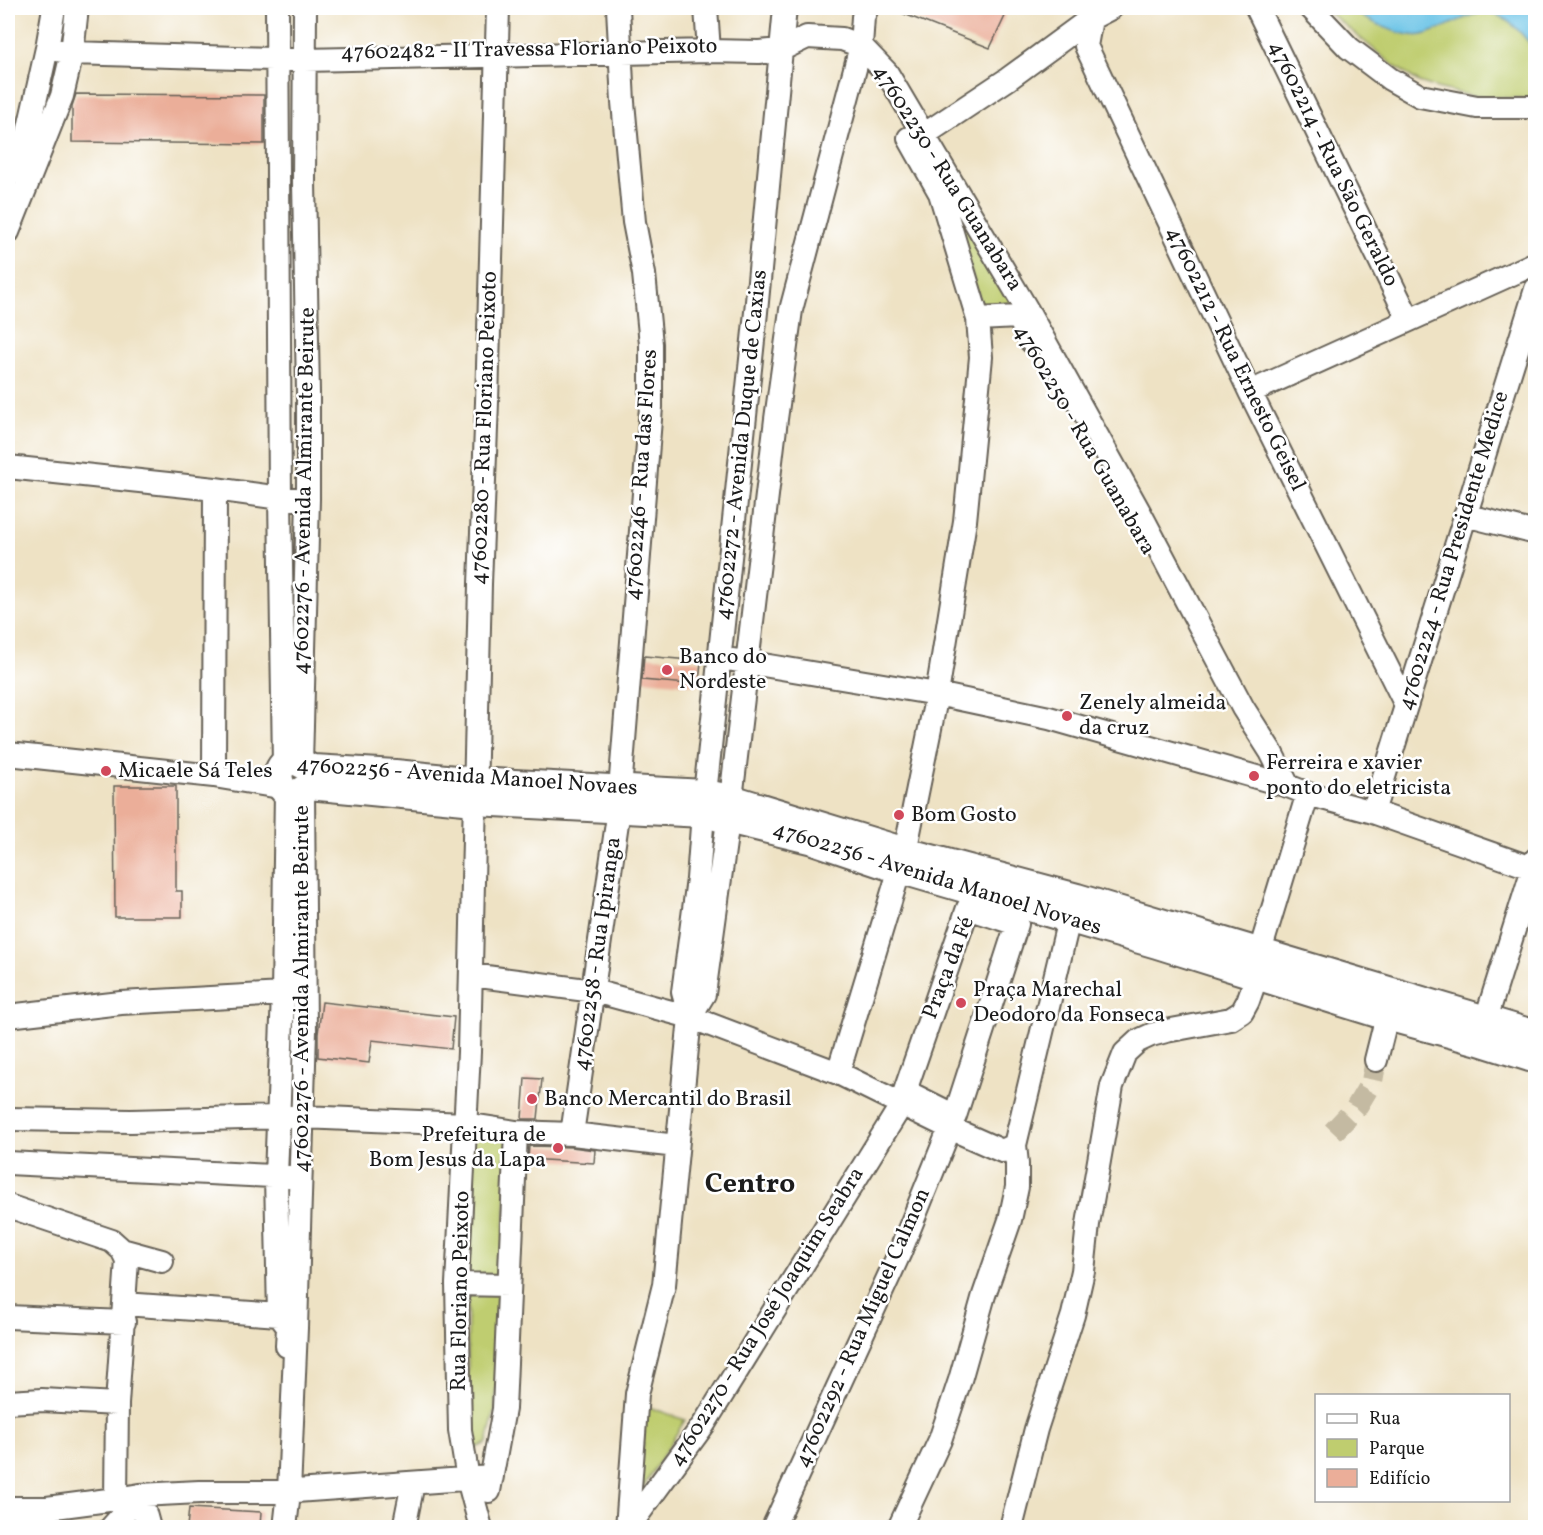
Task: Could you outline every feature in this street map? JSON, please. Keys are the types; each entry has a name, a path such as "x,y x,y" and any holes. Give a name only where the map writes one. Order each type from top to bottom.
{"main road":[{"name":"47602256 - Avenida Manoel Novaes","path":"294,778 395,783 475,792 717,806 1259,964"},
{"path":"1259,964 1387,1016 1483,1031 1536,1035"},
{"path":"1259,964 1483,1031 1536,1059"}],"street":[{"path":"8,225 54,8"},
{"path":"8,232 62,96 72,53 77,8"},
{"path":"8,1317 124,1313 288,1323 276,1176 294,778 280,498 277,8"},
{"name":"47602276 - Avenida Almirante Beirute","path":"286,1492 288,1323 301,1177 305,1031 294,778 308,499 304,182 305,8"},
{"name":"47602280 - Rua Floriano Peixoto","path":"475,792 498,8"},
{"name":"47602246 - Rua das Flores","path":"618,8 634,222 644,274 651,344 651,407 620,799"},
{"path":"706,8 708,49"},
{"name":"47602272 - Avenida Duque de Caxias","path":"717,806 720,658 785,8"},
{"path":"861,46 863,16 867,8"},
{"path":"861,46 875,27 883,8"},
{"path":"925,135 1008,79 1092,13 1111,8"},
{"name":"47602214 - Rua São Geraldo","path":"1257,8 1408,320"},
{"path":"1311,8 1348,48 1390,79 1420,96 1478,107 1536,107"},
{"name":"47602212 - Rua Ernesto Geisel","path":"1092,13 1086,46 1250,392 1406,705"},
{"path":"47,48 72,53 305,58 708,49 759,52 780,50 807,37 842,39 861,46"},
{"name":"47602272 - Avenida Duque de Caxias","path":"627,1527 637,1394 664,1285 690,1017 683,992 698,879 717,806 746,663 791,310 861,46"},
{"name":"47602230 - Rua Guanabara","path":"861,46 887,74 1035,323 1140,513 1243,708 1271,752 1288,786"},
{"name":"47602250 - Rua Guanabara","path":"861,46 940,193 978,319 1018,317 1232,709 1258,753 1288,786"},
{"path":"278,182 304,182"},
{"path":"1250,392 1536,263"},
{"name":"47602224 - Rua Presidente Medice","path":"1373,812 1536,289"},
{"path":"756,312 791,310"},
{"path":"838,1073 902,861 937,694 964,521 981,357 978,319"},
{"path":"8,467 280,498 308,499"},
{"path":"214,770 215,489"},
{"path":"1465,515 1536,533"},
{"path":"720,658 937,694 1049,718 1288,786 1534,863 1483,1031"},
{"path":"8,743 214,770"},
{"path":"8,754 294,778"},
{"name":"Rua Floriano Peixoto","path":"475,792 471,975 456,1284 460,1430 468,1479 482,1527"},
{"path":"1011,1527 1036,1429 1073,1315 1083,1271 1088,1224 1112,1086 1125,1053 1138,1041 1151,1035 1166,1030 1231,1019 1242,1012 1267,945 1311,795"},
{"name":"47602258 - Rua Ipiranga","path":"572,1134 620,799"},
{"name":"Praça da Fé","path":"968,908 1017,924 955,1116 948,1120 905,1091 968,908"},
{"path":"899,1527 940,1440 984,1295 1010,1220 1017,1186 1015,1145 1073,908"},
{"path":"471,975 594,991 690,1017 838,1073 902,1104 948,1120 1002,1150 1015,1145"},
{"path":"8,1016 121,1003 283,994"},
{"path":"1376,1060 1387,1016"},
{"name":"47602270 - Rua José Joaquim Seabra","path":"627,1527 704,1424 902,1104"},
{"path":"8,1119 131,1121 278,1117 465,1124 516,1132 572,1134 677,1146"},
{"name":"47602292 - Rua Miguel Calmon","path":"773,1527 900,1252 948,1120"},
{"name":"Rua Floriano Peixoto","path":"482,1527 504,1409 516,1132"},
{"path":"8,1163 301,1177"},
{"path":"8,1206 112,1241 122,1250 127,1260 117,1404 116,1499"},
{"path":"122,1250 162,1261"},
{"path":"456,1284 509,1285"},
{"path":"8,1402 42,1400 117,1404"},
{"path":"8,1508 47,1508 140,1495 286,1492 492,1477"},
{"path":"404,1527 413,1483"},
{"path":"278,1527 286,1492"},
{"path":"285,1527 286,1492"},
{"path":"111,1527 140,1495"},
{"path":"140,1495 149,1527"}],"green space":[{"path":"1324,8 1535,8 1535,99 1472,96 1419,82 1393,65"},
{"path":"949,200 1018,307 983,311"},
{"path":"466,1137 509,1138 495,1409 487,1443 469,1451"},
{"path":"646,1406 685,1420 639,1494"}],"water":[{"path":"1349,8 1535,8 1535,50 1511,24 1496,15 1478,13 1429,33 1414,35 1384,27"}],"building":[{"path":"889,8 996,8 1007,12 990,48"},
{"path":"76,94 264,95 264,144 72,142 72,106"},
{"name":"Banco do Nordeste","path":"644,656 701,661 699,685 642,680"},
{"path":"114,786 176,786 176,891 182,891 182,917 115,917"},
{"path":"322,1002 454,1017 451,1049 372,1040 369,1063 318,1057"},
{"name":"Banco Mercantil do Brasil","path":"525,1078 542,1079 538,1119 522,1119"},
{"path":"529,1146 595,1150 594,1163 528,1159"},
{"path":"189,1508 261,1512 260,1527 187,1527"}],"tunnel":[{"path":"1333,1132 1356,1108 1372,1081 1376,1060"}],"place":[{"name":"Banco do Nordeste","path":"667,670"},
{"name":"Zenely almeida da cruz","path":"1067,716"},
{"name":"Micaele Sá Teles","path":"106,771"},
{"name":"Ferreira e xavier ponto do eletricista","path":"1254,776"},
{"name":"Bom Gosto","path":"899,815"},
{"name":"Praça Marechal Deodoro da Fonseca","path":"961,1003"},
{"name":"Banco Mercantil do Brasil","path":"532,1099"},
{"name":"Prefeitura de Bom Jesus da Lapa","path":"558,1148"}],"district":[{"name":"Centro","path":"750,1184"}]}
